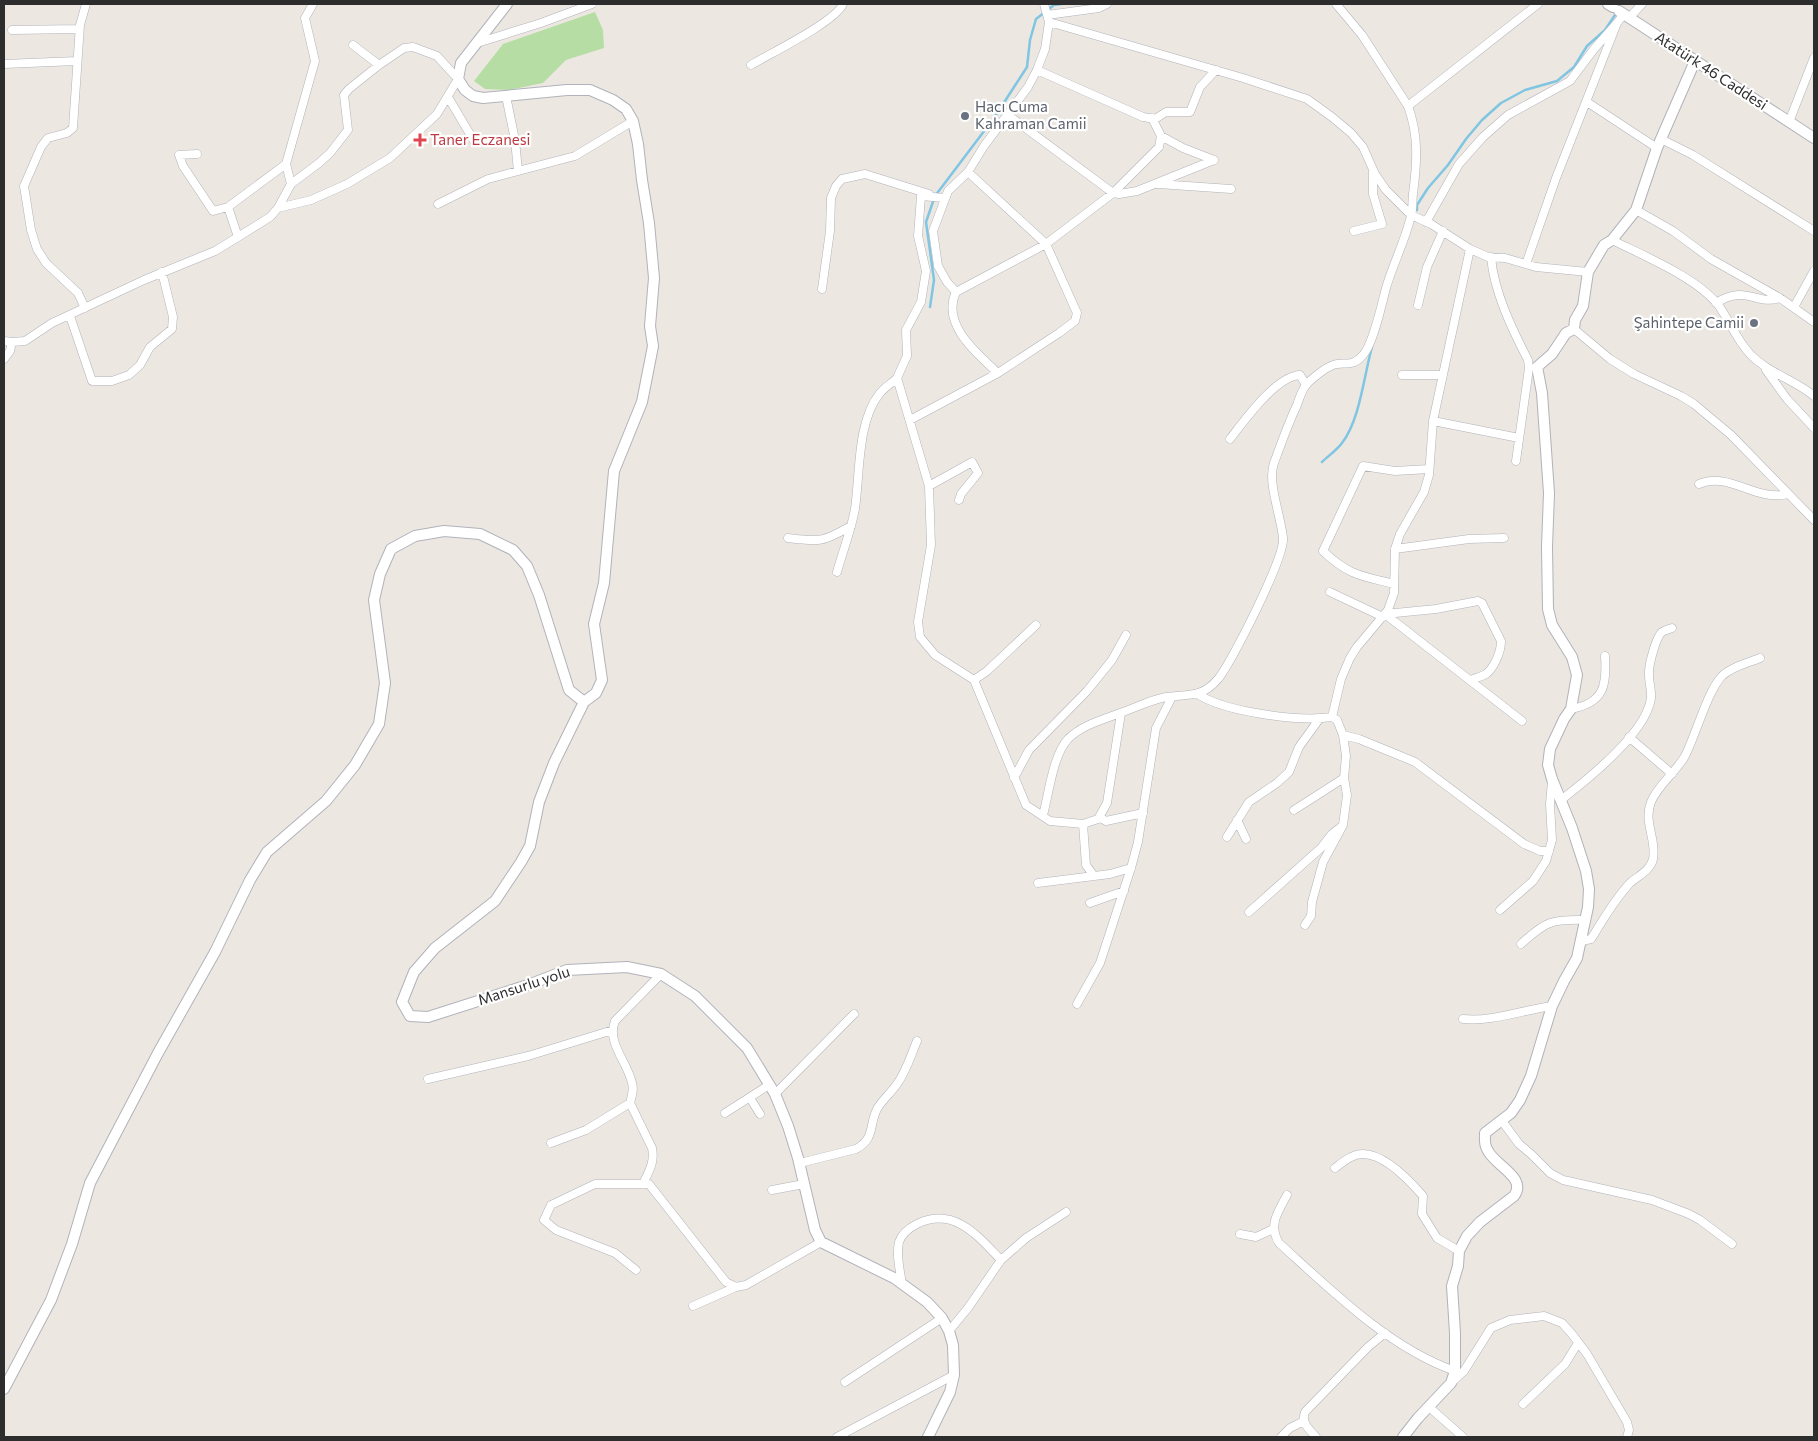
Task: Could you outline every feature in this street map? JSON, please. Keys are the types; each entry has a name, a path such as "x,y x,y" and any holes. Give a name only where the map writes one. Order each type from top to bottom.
{"street":[{"path":"85,308 78,293 46,263 37,249 31,230 24,186 48,138 67,133 73,128 79,29 86,4"},
{"path":"291,184 286,164 315,61 305,18 313,4"},
{"path":"278,208 311,200 347,184 390,158 437,114 458,79 461,63 507,4"},
{"path":"477,44 541,24 592,4"},
{"path":"751,65 827,20 843,4"},
{"path":"1046,12 1099,8 1107,4"},
{"path":"1043,815 1058,755 1067,741 1087,726 1158,698 1199,695 1211,687 1231,659 1272,575 1283,546 1276,497 1271,484 1272,467 1306,385 1332,365 1349,364 1365,354 1376,324 1390,271 1411,215 1417,165 1416,135 1414,121 1408,106 1362,35 1336,4"},
{"path":"1408,106 1538,4"},
{"path":"1526,264 1556,178 1617,23 1618,10 1642,4"},
{"name":"Atatürk 46 Caddesi","path":"1618,10 1814,138"},
{"path":"956,292 947,282 938,266 933,231 948,191 968,172 984,146 1028,87 1037,70 1045,49 1046,12"},
{"path":"1046,12 1306,99 1351,133 1363,147 1386,190 1411,215 1443,231 1470,249 1491,257 1505,258 1536,267 1588,272"},
{"path":"1426,222 1460,164 1483,137 1508,115 1570,81 1594,49 1617,23"},
{"path":"12,30 79,29"},
{"path":"353,44 379,64"},
{"path":"4,340 12,342 25,341 52,324 85,308 162,272 215,251 270,217 278,208 291,184 330,153 348,130 344,96 348,89 379,64 404,48 413,47 437,56 458,79 465,90 473,96 482,98 567,90 590,90 626,108 633,121 649,223 654,278 650,326 653,346 642,402 614,471 604,583 594,624 602,680 596,693 584,702 569,690 539,595 527,566 513,550 480,534 444,531 415,536 390,550 380,574 374,600 385,683 379,724 355,765 326,801 267,852 250,880 215,952 154,1061 90,1183 72,1244 51,1300 4,1389"},
{"path":"1789,122 1814,58"},
{"path":"4,64 77,61"},
{"path":"1574,329 1575,320 1583,306 1588,272 1604,245 1612,240 1636,210 1659,143 1695,61"},
{"path":"1037,70 1143,117 1155,119 1166,112 1190,112 1200,87 1216,70"},
{"path":"506,96 515,140 518,171"},
{"path":"448,97 474,140"},
{"path":"1587,102 1659,143 1693,155 1814,231"},
{"path":"1008,115 1113,193 1119,194 1138,191 1214,160 1183,148 1161,136"},
{"path":"998,372 982,359 957,328 952,317 952,299 956,292 1046,244 1113,193 1160,147 1161,136 1152,118"},
{"path":"438,204 488,178 574,156 633,121"},
{"path":"197,154 179,155 213,211 228,207 286,164"},
{"path":"1354,231 1382,224 1373,194 1373,168"},
{"path":"910,420 998,372 1059,333 1075,321 1076,317 1076,308 1046,244 968,172"},
{"path":"822,289 830,230 831,198 836,186 842,179 865,174 945,198"},
{"path":"1156,184 1231,189"},
{"path":"837,572 855,510 864,430 874,402 881,392 897,378 907,356 906,330 921,302 926,271 918,236 920,196 935,196"},
{"path":"228,207 238,237"},
{"path":"1636,210 1673,231 1712,259 1780,298 1814,322"},
{"path":"1418,304 1427,267 1443,231"},
{"path":"1612,240 1677,273 1701,289 1716,303 1750,355 1762,365 1798,384 1814,396"},
{"path":"1332,717 1341,679 1350,658 1373,626 1384,615 1394,593 1395,549 1400,534 1424,492 1429,469 1433,421 1470,249"},
{"path":"1451,1383 1455,1371 1452,1286 1458,1266 1459,1251 1467,1236 1480,1222 1517,1192 1516,1179 1497,1163 1487,1150 1486,1133 1511,1113 1520,1100 1531,1076 1552,1006 1577,958 1586,920 1589,889 1586,871 1548,765 1550,749 1571,709 1576,685 1575,666 1572,657 1552,625 1548,609 1547,547 1549,493 1542,393 1533,367 1505,312 1492,269 1491,257"},
{"path":"1794,307 1814,271"},
{"path":"70,316 92,382 112,381 129,375 140,365 150,346 172,329 173,317 162,272"},
{"path":"1716,303 1736,294 1767,300 1780,298"},
{"path":"1516,461 1533,367 1552,354 1566,333 1574,329"},
{"path":"1574,329 1610,359 1649,382 1694,404 1731,435 1813,520"},
{"path":"4,359 10,351 12,342"},
{"path":"1762,365 1787,399 1814,428"},
{"path":"1230,439 1266,396 1292,375 1300,375 1306,385"},
{"path":"1402,375 1443,375"},
{"path":"897,378 929,486 931,545 918,622 920,637 935,655 974,680 1026,804 1050,821 1083,824 1099,817 1107,803 1121,713"},
{"path":"1433,421 1519,438"},
{"path":"929,486 972,462 978,473 961,494 959,500"},
{"path":"1394,584 1352,574 1336,564 1323,551 1363,466 1395,471 1429,469"},
{"path":"1699,484 1705,481 1720,480 1758,493 1788,494"},
{"path":"788,538 810,541 823,540 851,526"},
{"path":"1395,549 1469,539 1504,538"},
{"path":"1330,592 1384,615 1522,721"},
{"path":"1384,615 1436,609 1478,600 1482,603 1501,641 1501,646 1491,668 1486,674 1471,680"},
{"path":"974,680 987,671 1036,626"},
{"path":"1561,800 1605,763 1638,727 1651,699 1648,671 1658,638 1664,631 1672,628"},
{"path":"1014,778 1029,750 1087,691 1112,660 1126,634"},
{"path":"1571,709 1589,703 1604,688 1606,676 1605,656"},
{"path":"1582,941 1591,939 1619,895 1634,879 1648,869 1653,859 1649,830 1651,802 1687,751 1718,681 1730,670 1760,658"},
{"path":"1199,695 1210,702 1235,709 1320,718 1332,717 1337,720 1343,735 1346,756 1344,778 1347,795 1343,825 1323,862 1310,916 1305,924"},
{"path":"1077,1004 1100,963 1124,892 1143,813 1156,728 1172,697"},
{"name":"Mansurlu yolu","path":"584,702 554,764 539,802 530,846 521,862 495,901 435,948 414,972 402,1002 410,1016 428,1017 528,985 566,970 627,967 661,974 695,996 747,1048 775,1094 800,1163 815,1230 821,1242"},
{"path":"1227,837 1249,802 1277,783 1289,772 1299,747 1320,718"},
{"path":"1343,735 1359,739 1415,762 1524,844 1540,851 1549,851"},
{"path":"1629,737 1672,774"},
{"path":"1294,810 1344,778"},
{"path":"1500,910 1533,881 1546,861 1552,840 1550,804 1552,779"},
{"path":"1099,817 1106,821 1143,813"},
{"path":"1237,820 1246,839"},
{"path":"1083,824 1086,865 1094,876"},
{"path":"1249,912 1321,848 1332,834 1343,825"},
{"path":"1038,883 1110,874 1131,868"},
{"path":"1090,903 1124,892"},
{"path":"1522,944 1540,927 1555,921 1567,919 1586,920"},
{"path":"551,1143 586,1130 630,1103 633,1094 632,1082 614,1040 613,1030 615,1021 661,974"},
{"path":"1462,1019 1487,1019 1519,1011 1552,1006"},
{"path":"775,1094 854,1014"},
{"path":"428,1079 528,1056 613,1030"},
{"path":"800,1163 856,1149 867,1141 877,1110 899,1081 917,1041"},
{"path":"725,1113 769,1085"},
{"path":"750,1098 760,1114"},
{"path":"630,1103 652,1148 653,1163 643,1184"},
{"path":"1502,1121 1519,1144 1550,1173 1563,1180 1652,1200 1689,1214 1732,1244"},
{"path":"1335,1168 1348,1158 1363,1154 1375,1157 1400,1172 1423,1196 1422,1214 1437,1238 1459,1251"},
{"path":"636,1270 615,1253 556,1230 544,1220 551,1205 595,1184 649,1184 726,1282 736,1287"},
{"path":"772,1190 804,1184"},
{"path":"1287,1195 1275,1220 1273,1229 1279,1243 1375,1327 1433,1364 1455,1371"},
{"path":"949,1331 968,1308 1001,1260 1026,1238 1066,1212"},
{"path":"902,1284 898,1254 902,1235 908,1228 928,1220 956,1221 975,1232 1001,1260"},
{"path":"1240,1234 1256,1237 1273,1229"},
{"path":"693,1306 736,1287 746,1285 821,1242 894,1278 927,1302 942,1318 949,1331 953,1345 954,1375 950,1392 928,1437"},
{"path":"1403,1437 1464,1371 1491,1328 1510,1320 1544,1316 1562,1323 1587,1354 1627,1422 1629,1430 1626,1437"},
{"path":"845,1382 942,1318"},
{"path":"1316,1437 1305,1425 1303,1418 1305,1412 1368,1347 1385,1333"},
{"path":"1522,1404 1565,1364 1578,1343"},
{"path":"837,1437 954,1375"},
{"path":"1429,1407 1462,1437"},
{"path":"1281,1437 1290,1428 1304,1421"}],"green space":[{"path":"595,12 603,30 604,48 566,60 543,83 509,90 485,89 474,81 503,44"}],"waterway":[{"path":"930,307 934,280 926,222 935,196 994,118 1027,67 1030,40 1036,19 1054,5 1062,4"},
{"path":"1417,210 1417,205 1428,188 1482,120 1501,103 1525,90 1557,81 1574,67 1587,46 1605,30 1617,12"},
{"path":"1322,462 1342,443 1353,422 1361,397 1372,347"}],"place":[{"name":"Hacı Cuma Kahraman Camii","path":"965,116"},
{"name":"Taner Eczanesi","path":"420,140"},
{"name":"Şahintepe Camii","path":"1754,323"}]}
